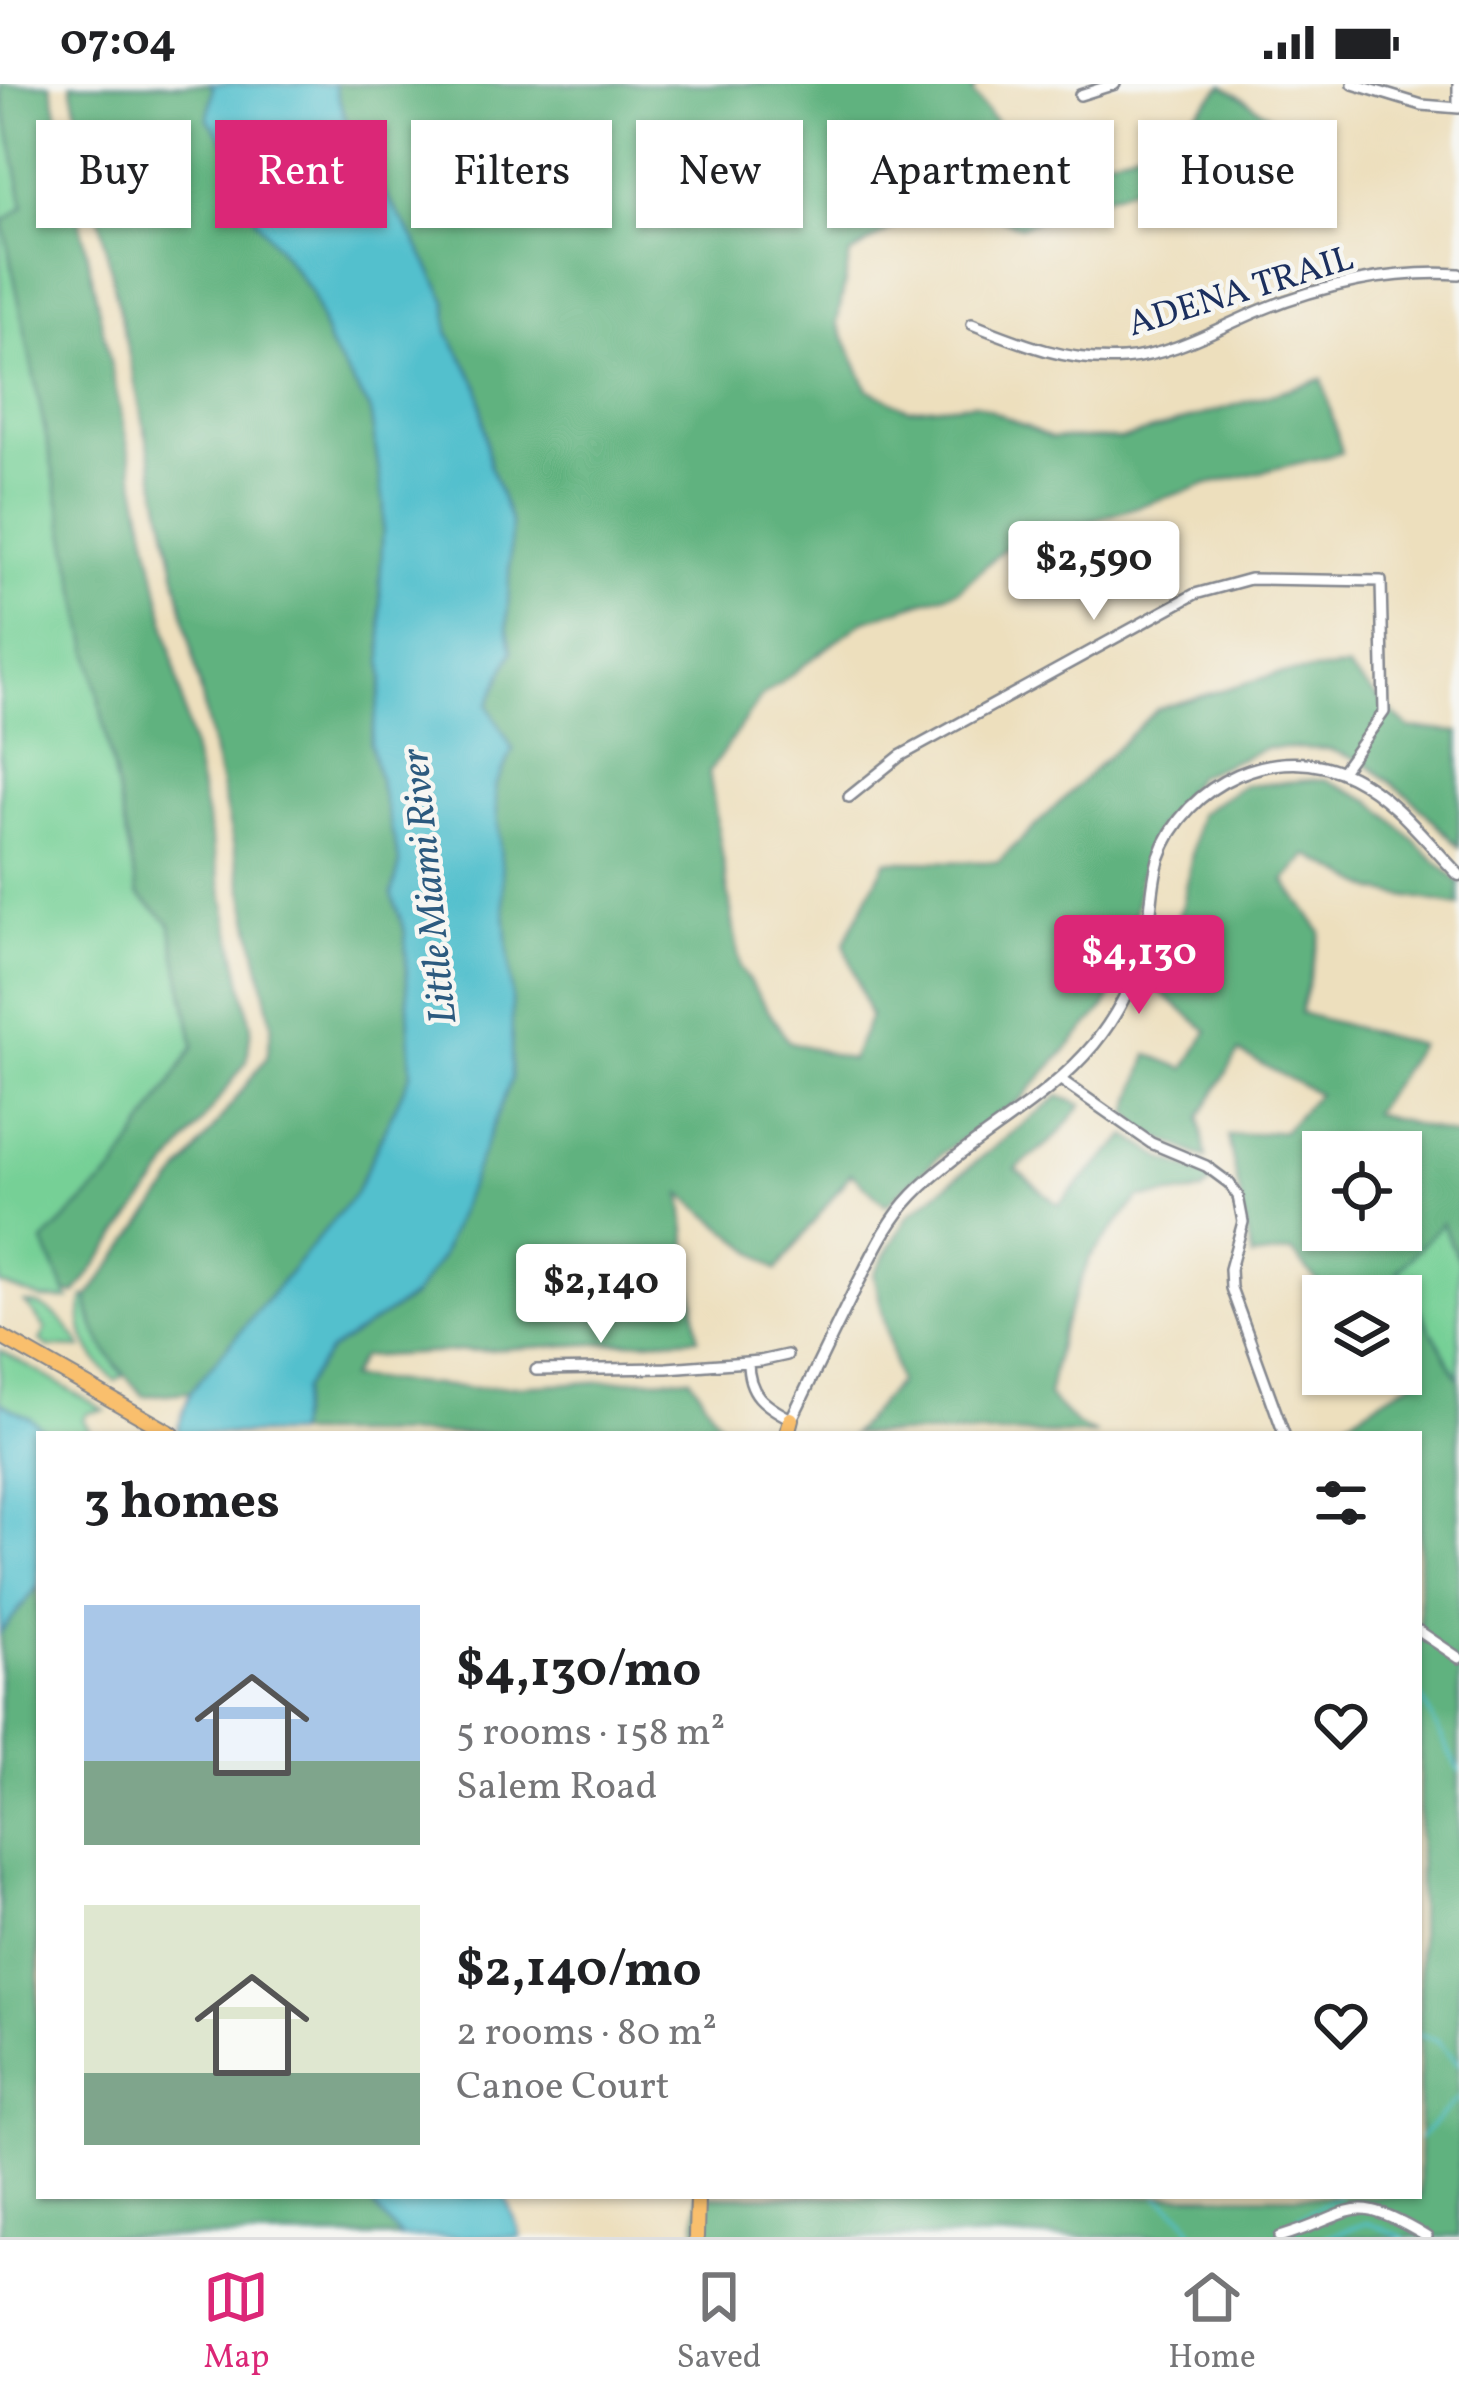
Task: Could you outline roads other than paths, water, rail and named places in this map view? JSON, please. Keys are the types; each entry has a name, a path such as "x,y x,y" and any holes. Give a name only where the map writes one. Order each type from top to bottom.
{"main road":[{"path":"0,1336 167,1431"},
{"path":"696,2237 697,2199"}],"street":[{"path":"1080,95 1115,84"},
{"path":"1353,84 1423,105 1459,108 1458,84"},
{"name":"ADENA TRAIL","path":"972,324 1052,354 1122,359 1171,350 1273,305 1337,286 1459,274"},
{"path":"850,797 900,756 1195,594 1250,580 1382,581 1384,712 1341,772"},
{"path":"748,1361 754,1393 787,1429 876,1245 900,1209 932,1178 1061,1080 1100,1036 1126,993 1147,933 1160,858 1187,810 1228,778 1289,763 1341,772 1384,798 1459,874"},
{"path":"1061,1080 1139,1136 1206,1166 1234,1190 1243,1222 1230,1269 1231,1288 1283,1431"},
{"path":"536,1370 748,1361 787,1354"},
{"path":"1422,1633 1459,1658"},
{"path":"1280,2237 1340,2212 1371,2208 1427,2237"}],"water":[{"path":"210,84 334,84 346,120 215,120 215,128 208,119"},
{"name":"Little Miami River","path":"387,197 447,302 448,332 479,387 489,464 511,523 507,627 512,652 488,705 513,750 495,786 512,1001 511,1080 441,1257 413,1296 329,1351 303,1388 295,1431 177,1431 190,1392 355,1194 411,1073 405,932 392,894 400,864 370,743 383,680 384,505 370,409 330,347 311,291 263,228 387,228"},
{"path":"0,1402 45,1431 36,1431 36,1589 0,1633"},
{"path":"367,2199 507,2199 521,2237 401,2237"}],"waterway":[{"path":"1422,1699 1459,1771"},
{"path":"1422,2035 1437,2040 1459,2064"},
{"path":"1422,2136 1459,2097"},
{"path":"1161,2199 1185,2217 1196,2237"},
{"path":"1297,2228 1298,2217 1333,2199"},
{"path":"1325,2237 1367,2223 1404,2237"}]}
